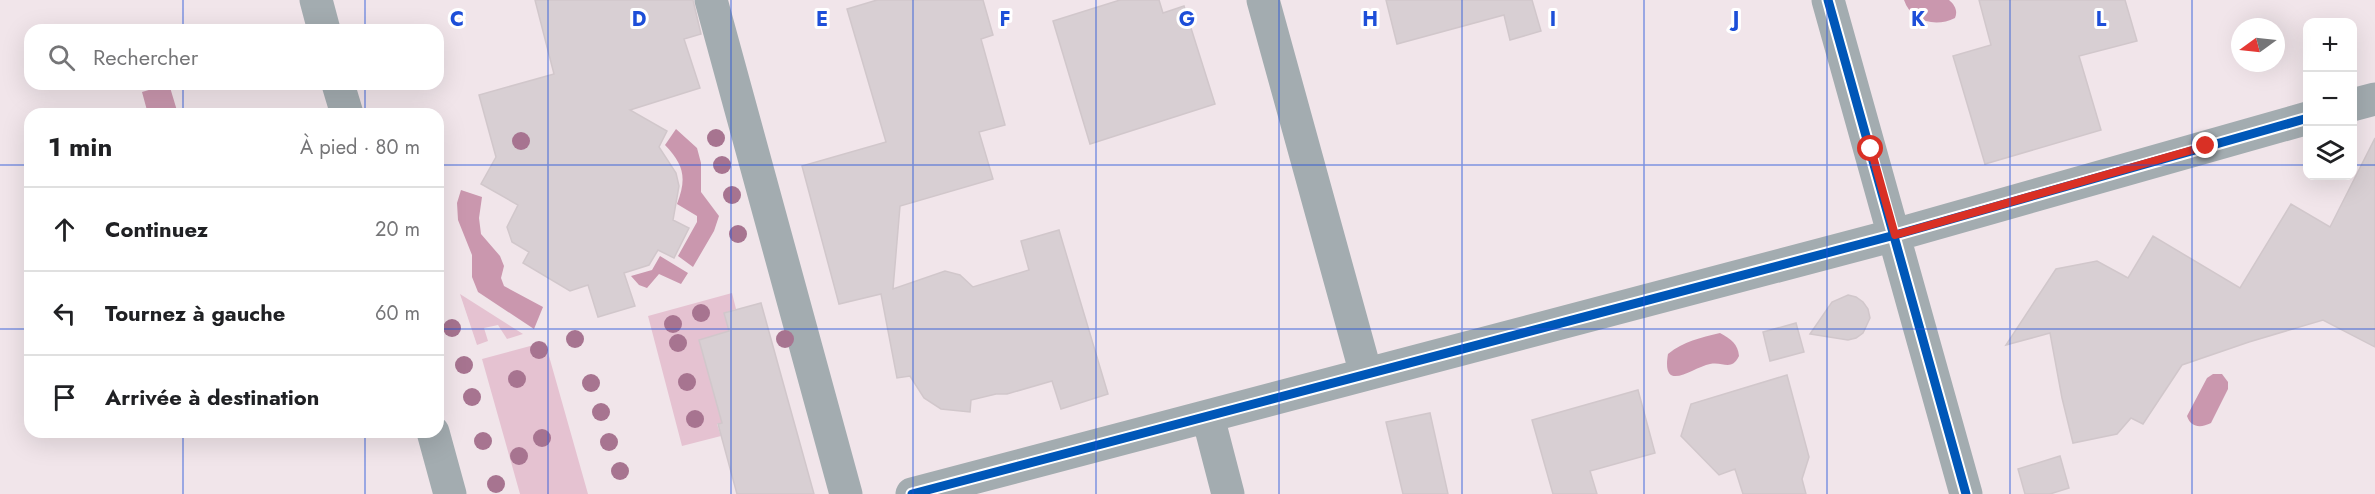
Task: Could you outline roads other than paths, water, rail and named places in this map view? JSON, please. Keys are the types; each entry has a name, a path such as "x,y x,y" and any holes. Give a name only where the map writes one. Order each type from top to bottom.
{"street":[{"path":"316,0 322,24"},
{"path":"711,0 846,494"},
{"path":"1263,0 1366,374"},
{"path":"1828,0 1966,494"},
{"path":"340,90 344,108"},
{"path":"2357,104 2375,99"},
{"path":"912,494 1895,235 2303,119"},
{"path":"1209,417 1228,494"},
{"path":"435,438 450,494"}]}
